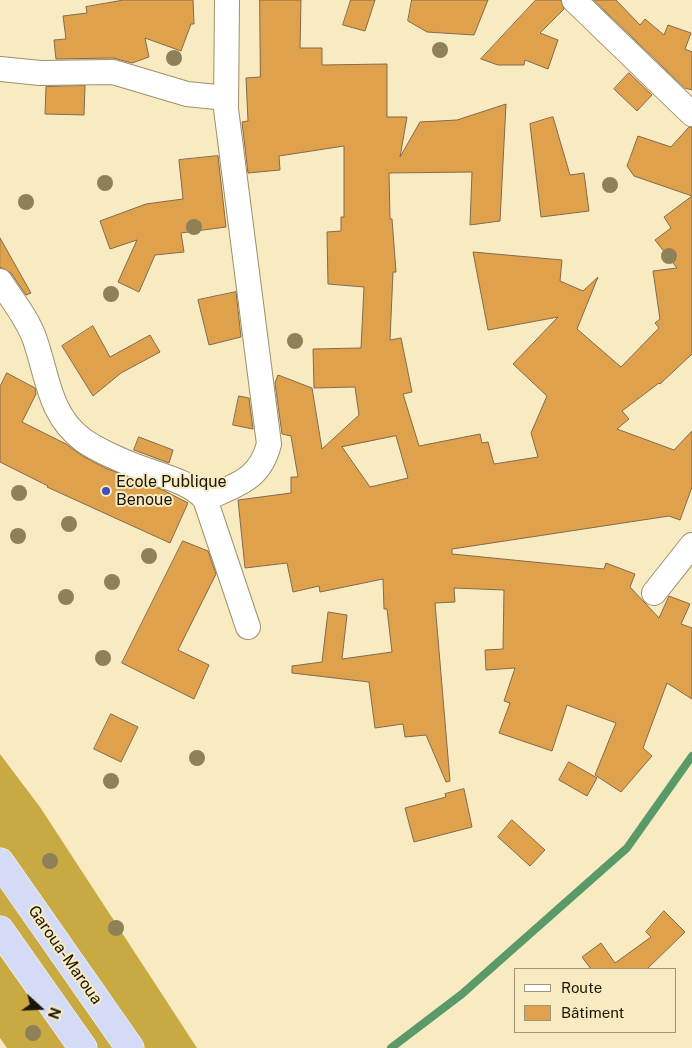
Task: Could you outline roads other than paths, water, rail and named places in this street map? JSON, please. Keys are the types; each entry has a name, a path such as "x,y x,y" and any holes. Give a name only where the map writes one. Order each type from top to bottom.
{"highway":[{"name":"Garoua-Maroua","path":"0,862 130,1048"},
{"path":"0,930 83,1048"}],"street":[{"path":"205,499 239,484 255,474 265,460 270,444 248,289 226,98 226,0"},
{"path":"574,0 692,114"},
{"path":"0,69 40,73 112,72 187,94 226,98"},
{"path":"0,281 35,339 50,396 63,422 84,440 138,467 184,484 198,492 205,499 248,627"},
{"path":"654,593 692,545"}],"waterway":[{"path":"391,1048 462,994 627,848 692,756"}],"place":[{"name":"Ecole Publique Benoue","path":"106,491"}]}
